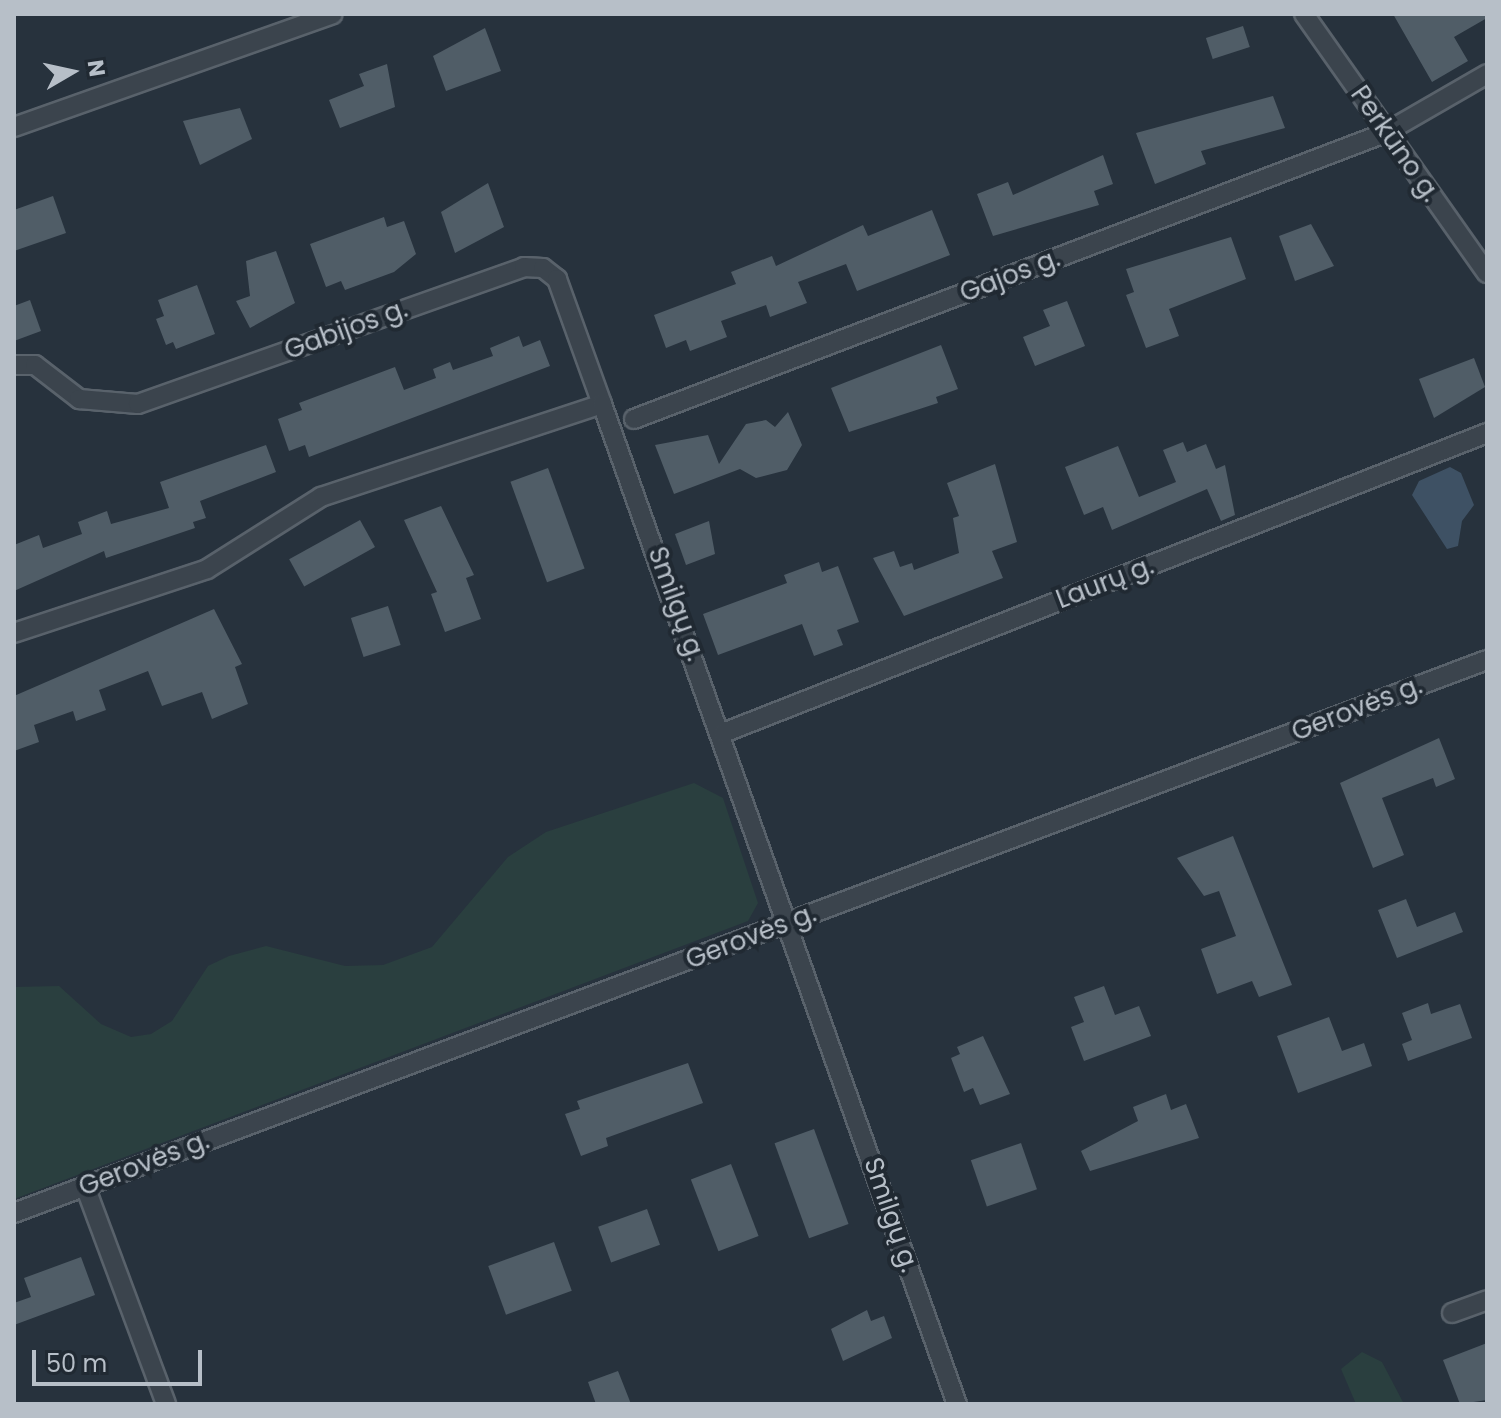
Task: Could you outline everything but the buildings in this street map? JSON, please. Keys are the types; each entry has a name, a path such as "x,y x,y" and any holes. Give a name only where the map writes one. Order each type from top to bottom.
{"street":[{"path":"14,127 333,14"},
{"name":"Perkūno g.","path":"1304,14 1385,133 1487,273"},
{"name":"Gajos g.","path":"634,419 1385,133 1487,74"},
{"name":"Gabijos g.","path":"14,365 35,365 79,399 138,404 524,267 543,268 557,279 602,404"},
{"path":"14,633 207,569 321,497 602,404"},
{"name":"Smilgų g.","path":"602,404 723,733 957,1404"},
{"name":"Laurų g.","path":"723,733 1487,433"},
{"name":"Gerovės g.","path":"14,1213 1487,660"},
{"path":"85,1186 166,1404"},
{"path":"1452,1313 1487,1300"}],"green space":[{"path":"694,783 723,798 758,903 748,921 14,1199 14,987 59,986 101,1024 131,1037 151,1034 172,1021 208,966 229,956 266,946 345,966 383,965 432,947 508,857 546,832"},
{"path":"1362,1352 1382,1362 1404,1404 1356,1404 1341,1369"}],"water":[{"path":"1450,467 1461,473 1474,505 1462,521 1458,546 1447,549 1412,495 1419,481"}]}
